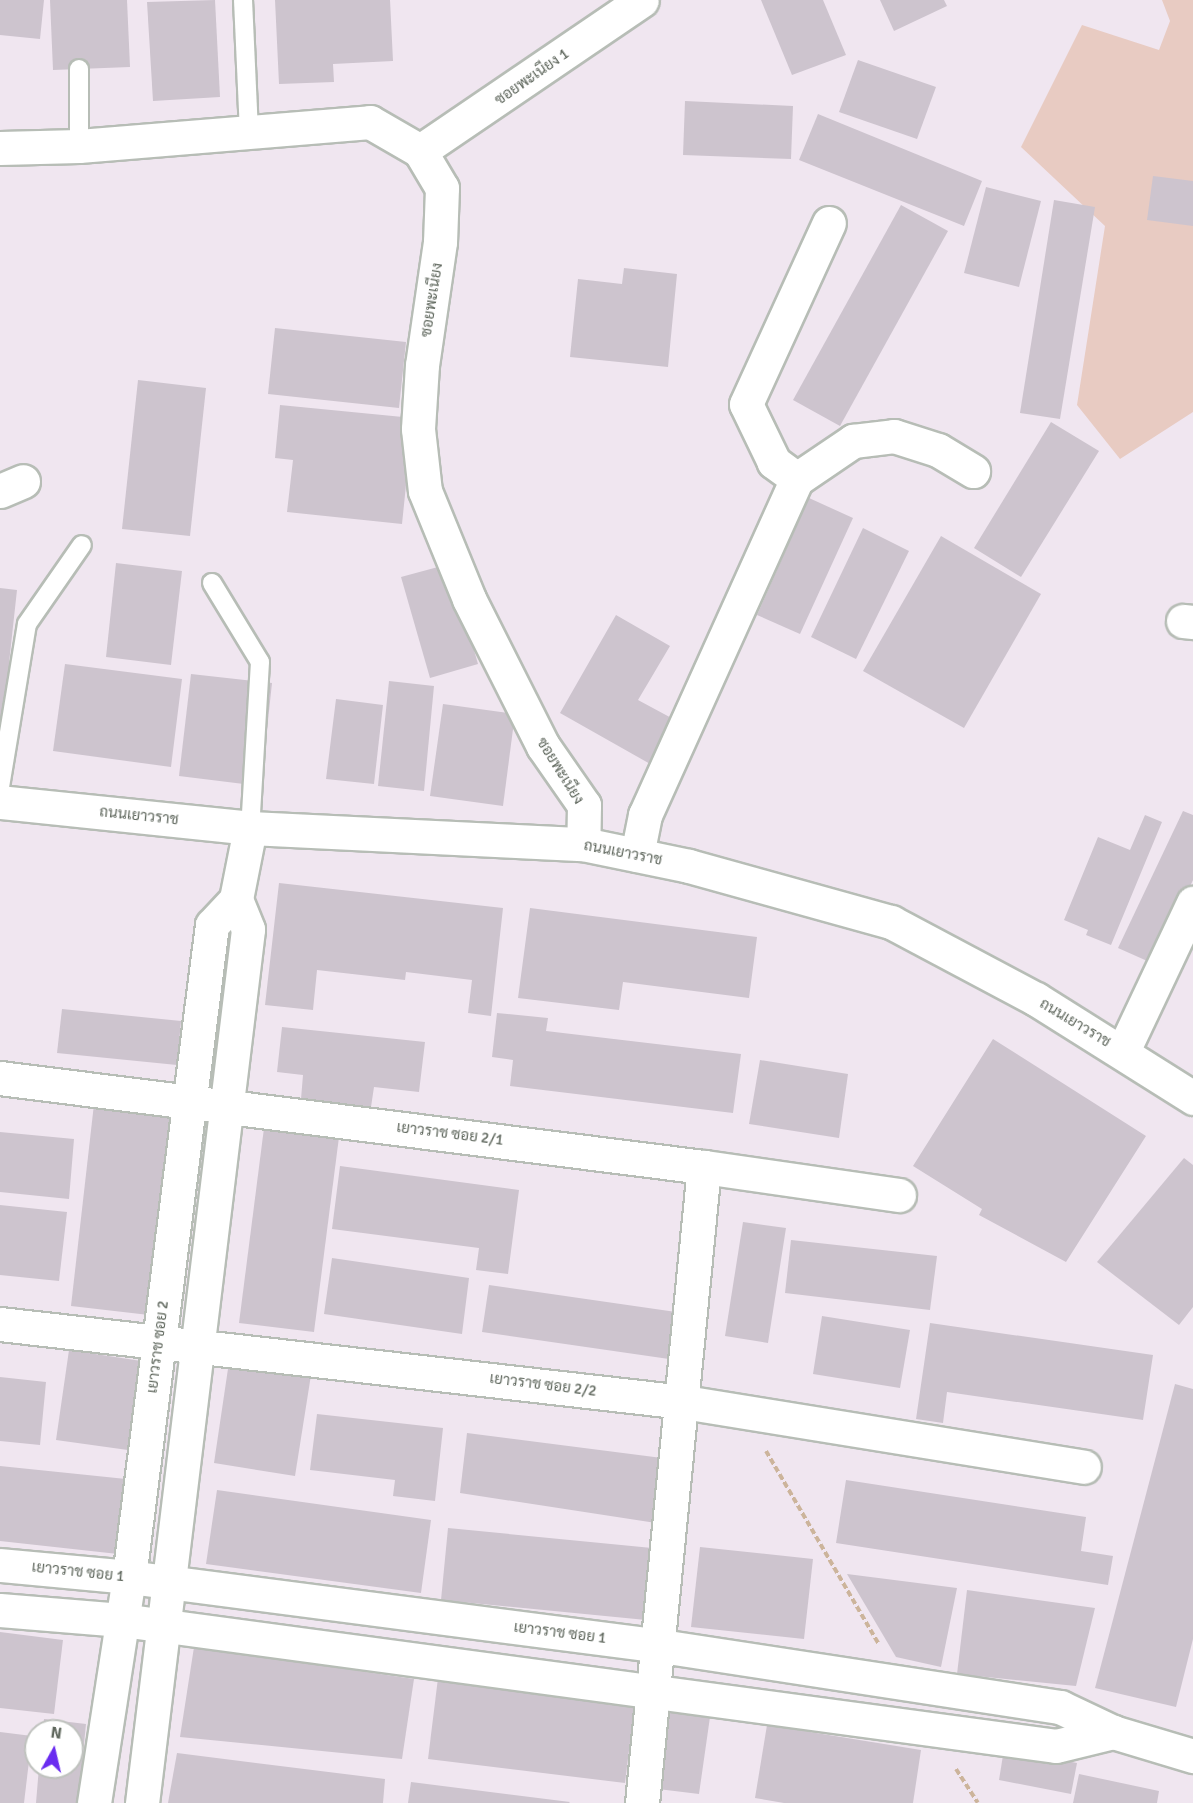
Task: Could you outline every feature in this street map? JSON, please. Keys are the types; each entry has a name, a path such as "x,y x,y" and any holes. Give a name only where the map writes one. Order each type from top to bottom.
{"street":[{"name":"ซอยพะเนียง 1","path":"420,151 642,0"},
{"name":"ซอยพะเนียง","path":"0,148 79,146 370,122 420,151 442,188 440,242 422,365 418,429 425,491 469,599 543,746 584,805 582,844"},
{"path":"797,479 774,462 746,404 829,223"},
{"path":"637,855 645,815 797,479 853,441 894,436 938,450 973,471"},
{"name":"ถนนเยาวราช","path":"0,802 250,828 582,844 637,855 891,922 1123,1051 1193,1098"},
{"path":"142,1803 166,1582 248,929 236,899 250,828"},
{"name":"เยาวราช ซอย 2","path":"94,1803 129,1577 212,925 236,899"},
{"path":"1123,1051 1193,903"},
{"name":"เยาวราช ซอย 2/1","path":"0,1078 704,1167 899,1195"},
{"path":"642,1803 661,1646 704,1167"},
{"name":"เยาวราช ซอย 2/2","path":"0,1324 159,1339 684,1402 1083,1467"},
{"name":"เยาวราช ซอย 1","path":"0,1564 129,1577 661,1646 1060,1707 1113,1732 1193,1756"},
{"path":"0,1610 122,1620 656,1689 1056,1746 1113,1732"},
{"path":"442,1662 448,1619"},
{"path":"902,1683 930,1728"}],"lane":[{"path":"243,0 249,131"},
{"path":"79,69 79,146"},
{"path":"0,787 27,624 82,545"},
{"path":"212,583 260,662 250,828"}],"path":[{"path":"743,1411 902,1683"}],"shaded area":[{"path":"1162,0 1193,0 1193,412 1120,459 1077,405 1105,226 1021,147 1082,25 1159,50 1170,21"}],"building":[{"path":"0,0 44,0 40,39 0,35"},
{"path":"50,0 127,0 130,67 53,70"},
{"path":"215,0 220,97 153,101 147,2"},
{"path":"275,0 390,0 393,61 333,64 334,82 279,84"},
{"path":"761,0 823,0 846,55 792,75"},
{"path":"880,0 944,0 947,6 894,31"},
{"path":"858,60 936,87 917,139 839,112"},
{"path":"685,101 793,106 791,159 683,155"},
{"path":"818,114 982,181 964,226 799,160"},
{"path":"1153,176 1193,181 1193,226 1147,220"},
{"path":"986,187 1041,201 1019,287 964,273"},
{"path":"1054,200 1095,207 1060,419 1020,413"},
{"path":"901,205 948,231 840,426 793,400"},
{"path":"624,268 677,274 668,367 570,357 578,279 622,284"},
{"path":"275,328 406,342 399,408 268,394"},
{"path":"138,380 206,388 190,536 122,529"},
{"path":"280,405 413,418 402,524 287,512 293,460 275,458"},
{"path":"1051,422 1099,451 1021,577 974,548"},
{"path":"809,498 853,518 800,634 757,615"},
{"path":"863,528 909,551 856,659 811,637"},
{"path":"941,536 1041,594 964,728 863,671"},
{"path":"116,563 182,571 171,665 106,657"},
{"path":"449,564 478,664 430,678 401,577"},
{"path":"0,588 17,590 9,663 24,664 15,753 0,752"},
{"path":"616,615 670,646 638,700 677,721 652,765 560,713"},
{"path":"65,664 182,679 171,767 53,751"},
{"path":"191,674 272,683 261,786 179,776"},
{"path":"389,681 434,686 424,791 378,786"},
{"path":"336,699 383,705 374,784 326,779"},
{"path":"443,704 515,714 503,806 430,796"},
{"path":"1183,811 1193,815 1193,880 1154,964 1118,948"},
{"path":"1145,815 1162,822 1111,945 1086,935 1088,930 1064,920 1098,837 1130,850"},
{"path":"279,883 503,908 491,1016 468,1013 472,980 406,972 405,980 317,970 313,1010 265,1005"},
{"path":"530,908 757,937 749,998 623,982 619,1010 518,998"},
{"path":"62,1009 181,1021 177,1065 57,1053"},
{"path":"497,1013 548,1018 546,1031 741,1054 733,1113 510,1086 513,1060 492,1057"},
{"path":"282,1027 425,1042 419,1092 374,1087 371,1107 301,1099 303,1075 277,1072"},
{"path":"993,1039 1146,1136 1066,1262 979,1215 982,1209 913,1166"},
{"path":"760,1060 848,1074 839,1138 749,1124"},
{"path":"94,1104 173,1112 149,1315 71,1306"},
{"path":"264,1128 339,1137 314,1332 239,1323"},
{"path":"0,1132 74,1139 69,1199 0,1192"},
{"path":"1184,1158 1193,1165 1193,1307 1179,1325 1097,1262"},
{"path":"340,1166 519,1190 508,1274 476,1270 479,1248 332,1229"},
{"path":"0,1205 67,1212 59,1281 0,1275"},
{"path":"743,1222 786,1228 768,1343 725,1336"},
{"path":"791,1240 937,1256 930,1310 785,1293"},
{"path":"332,1258 469,1278 462,1334 324,1314"},
{"path":"489,1285 676,1312 669,1359 482,1332"},
{"path":"822,1316 910,1330 900,1388 813,1374"},
{"path":"930,1323 1153,1355 1143,1420 947,1392 943,1423 916,1419"},
{"path":"69,1350 148,1362 135,1451 56,1440"},
{"path":"229,1362 311,1375 295,1476 214,1463"},
{"path":"0,1377 46,1382 40,1445 0,1441"},
{"path":"1175,1384 1193,1389 1193,1639 1176,1707 1095,1688"},
{"path":"317,1414 443,1428 435,1501 393,1496 395,1480 310,1470"},
{"path":"467,1433 662,1458 656,1523 460,1493"},
{"path":"0,1466 126,1479 118,1554 0,1541"},
{"path":"846,1480 1086,1517 1081,1551 1113,1556 1108,1585 836,1543"},
{"path":"217,1490 431,1520 421,1593 206,1564"},
{"path":"448,1528 652,1548 646,1620 441,1600"},
{"path":"700,1547 813,1559 804,1639 691,1627"},
{"path":"847,1574 957,1588 941,1667 896,1657"},
{"path":"967,1590 1095,1608 1076,1686 957,1674"},
{"path":"0,1632 63,1640 54,1714 0,1708"},
{"path":"194,1647 414,1679 402,1759 180,1737"},
{"path":"438,1678 635,1702 625,1783 428,1759"},
{"path":"670,1704 711,1710 699,1794 658,1789"},
{"path":"767,1725 921,1750 913,1803 784,1803 755,1798"},
{"path":"0,1732 24,1735 24,1779 27,1779 24,1803 0,1803"},
{"path":"1004,1749 1077,1763 1071,1794 999,1780"},
{"path":"177,1753 385,1779 383,1803 168,1803"},
{"path":"1079,1774 1159,1791 1157,1803 1073,1803"},
{"path":"38,1779 80,1779 78,1803 36,1803"},
{"path":"411,1782 570,1802 408,1803"}]}
